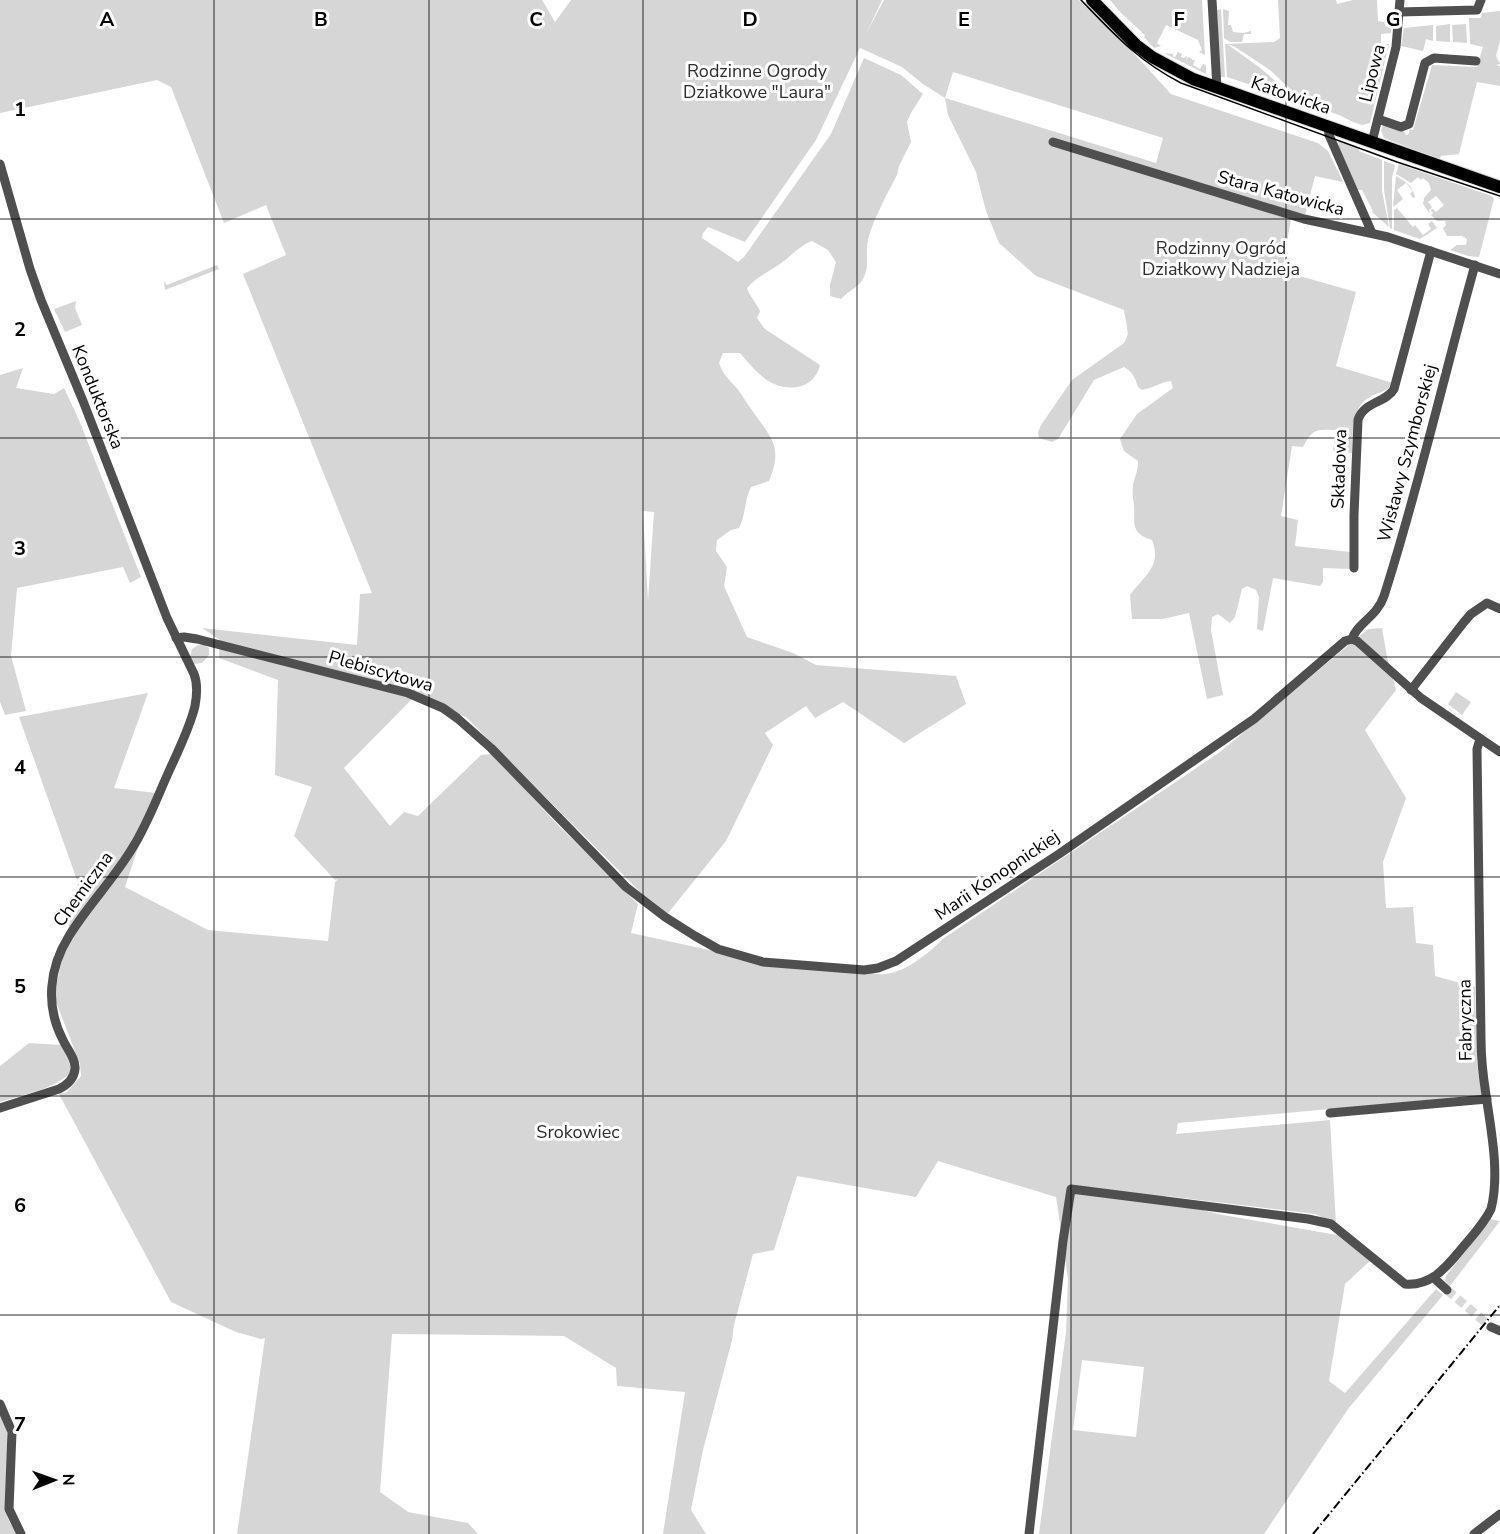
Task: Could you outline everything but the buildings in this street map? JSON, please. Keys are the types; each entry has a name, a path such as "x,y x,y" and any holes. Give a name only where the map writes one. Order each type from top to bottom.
{"main road":[{"name":"Katowicka","path":"1092,0 1136,45 1152,57 1193,79 1500,187"}],"street":[{"path":"1212,0 1217,88"},
{"name":"Lipowa","path":"1372,142 1396,47 1400,0"},
{"path":"1399,12 1477,10 1481,0"},
{"path":"1378,119 1401,127 1408,124 1425,63 1429,59 1476,61"},
{"path":"1328,126 1329,135 1372,233"},
{"name":"Stara Katowicka","path":"1053,142 1303,219 1372,233 1500,274"},
{"name":"Konduktorska","path":"0,164 41,300 83,401 167,618 197,684"},
{"name":"Składowa","path":"1354,568 1358,420 1364,410 1391,394 1394,389 1431,251"},
{"name":"Wisławy Szymborskiej","path":"1353,639 1354,633 1374,615 1383,597 1403,532 1475,265"},
{"path":"1411,690 1471,614 1487,603 1500,609"},
{"path":"176,638 184,637 203,642"},
{"path":"1353,639 1411,690 1500,752"},
{"name":"Marii Konopnickiej","path":"570,829 634,893 665,917 718,949 763,962 850,969 878,968 896,962 1254,719 1345,641 1353,639"},
{"path":"183,651 203,642"},
{"name":"Plebiscytowa","path":"203,642 408,693 443,708 491,748 570,829"},
{"name":"Chemiczna","path":"0,1108 58,1089 73,1076 75,1063 53,1014 51,998 54,969 74,927 117,871 151,813 194,708 197,684"},
{"name":"Fabryczna","path":"1434,1278 1479,1228 1491,1208 1496,1185 1494,1135 1486,1100 1481,1040 1477,749 1480,739"},
{"path":"1330,1113 1486,1100"},
{"path":"1029,1534 1071,1189 1308,1219 1331,1224 1405,1284 1411,1285 1434,1278 1447,1290"},
{"path":"0,1404 12,1432 9,1501 11,1516 21,1534"},
{"path":"1474,1534 1500,1514"}],"green space":[{"path":"0,0 542,0 555,22 571,0 882,0 867,32 884,0 1079,0 1130,49 1171,94 1318,143 1328,151 1343,182 1315,176 1305,215 1177,176 1177,185 1291,219 1282,271 1356,292 1336,366 1393,383 1384,391 1370,397 1359,408 1354,422 1352,453 1333,451 1336,430 1315,431 1303,447 1292,446 1281,516 1298,520 1295,546 1350,552 1350,569 1323,568 1323,582 1320,586 1273,578 1263,631 1257,629 1259,597 1256,590 1247,586 1242,589 1235,617 1230,623 1218,614 1212,617 1211,630 1223,695 1207,699 1189,613 1163,619 1132,619 1130,595 1150,570 1155,557 1155,549 1152,540 1140,534 1135,527 1133,485 1138,461 1124,451 1120,439 1137,414 1173,388 1171,381 1142,390 1138,387 1132,373 1124,367 1094,380 1058,439 1052,442 1039,438 1038,432 1041,425 1072,380 1124,343 1128,334 1124,310 1036,276 999,243 986,211 976,172 948,115 945,98 902,67 860,48 816,140 745,242 708,227 703,233 702,238 738,262 744,257 831,134 864,58 901,75 923,94 907,122 911,142 870,233 866,272 860,284 841,299 830,296 830,285 836,262 828,250 812,241 747,288 760,311 757,318 765,329 820,365 811,381 796,387 787,387 779,386 763,377 740,353 723,353 719,363 722,370 740,392 770,437 774,444 775,460 769,481 751,487 739,528 731,530 717,540 716,551 727,567 724,586 747,637 793,653 816,665 956,676 966,704 904,743 843,702 815,718 806,706 765,733 773,745 726,841 665,917 466,717 413,698 344,768 390,826 404,812 418,816 481,755 492,754 557,824 638,904 631,933 755,960 887,974 914,963 944,938 1220,752 1368,629 1382,628 1396,690 1365,730 1406,798 1383,862 1386,908 1413,907 1416,943 1433,945 1435,976 1475,987 1477,1064 1482,1095 1178,1123 1176,1134 1330,1120 1336,1224 1315,1214 1166,1196 1164,1201 1223,1215 1337,1235 1370,1261 1345,1284 1329,1381 1345,1393 1436,1289 1443,1295 1348,1409 1264,1534 1039,1534 1066,1332 1068,1279 1056,1197 938,1161 916,1197 797,1176 774,1250 753,1254 734,1325 703,1450 691,1510 706,1534 663,1534 685,1392 617,1386 616,1368 564,1336 392,1334 380,1492 408,1512 468,1523 478,1534 237,1534 265,1338 236,1332 171,1302 59,1094 67,1092 81,1076 80,1064 54,997 78,883 19,717 148,693 114,788 156,793 125,887 208,930 328,941 335,882 338,879 335,880 294,836 312,787 275,775 278,680 219,658 220,640 202,628 357,645 360,594 372,593 243,274 286,255 266,205 224,223 171,87 157,80 0,113","holes":["953,72 1163,138 1156,163 945,98","643,511 654,512 648,601","1082,1360 1144,1367 1136,1437 1073,1430"]},
{"path":"1110,0 1202,0 1205,55 1199,52 1202,50 1198,40 1166,25 1157,43 1161,46 1154,48 1144,37 1145,35"},
{"path":"1278,0 1336,0 1337,4 1353,0 1377,0 1378,21 1389,23 1392,17 1391,33 1381,34 1381,44 1389,44 1370,123 1362,125 1305,103 1270,70 1227,44 1259,67 1300,102 1287,100 1281,95 1227,77 1225,44 1274,42 1280,38"},
{"path":"1221,9 1225,77 1220,77 1217,10"},
{"path":"1223,9 1229,11 1228,25 1231,25 1233,32 1251,31 1251,34 1244,34 1242,42 1230,42 1224,38"},
{"path":"1500,11 1500,41 1496,56 1500,64 1496,65 1500,66 1500,86 1477,82 1459,154 1441,156 1439,159 1384,138 1381,130 1383,125 1402,129 1406,135 1410,129 1413,130 1432,65 1477,67 1483,47 1470,44 1469,18 1481,18 1482,13"},
{"path":"1450,24 1450,42 1436,41 1436,26"},
{"path":"1466,24 1467,43 1453,42 1452,25"},
{"path":"1433,25 1433,41 1426,39 1423,51 1401,46 1404,28"},
{"path":"1174,51 1173,56 1175,57 1178,52 1182,54 1181,57 1187,56 1186,61 1188,57 1195,60 1193,65 1200,69 1203,64 1206,65 1206,74 1164,53 1173,54"},
{"path":"1338,140 1382,160 1382,191 1389,227 1372,212 1362,190 1358,190 1339,149"},
{"path":"1384,161 1395,165 1392,178 1392,229 1384,190"},
{"path":"1399,164 1492,196 1494,199 1479,257 1450,250 1457,245 1466,245 1467,239 1462,236 1447,236 1443,228 1446,225 1445,221 1437,221 1431,215 1433,213 1431,210 1436,212 1444,205 1436,196 1428,202 1432,207 1429,210 1430,214 1423,204 1424,198 1431,190 1429,183 1418,177 1411,183 1396,174"},
{"path":"1396,176 1406,183 1397,190 1403,199 1393,207"},
{"path":"1397,208 1423,235 1431,229 1428,224 1432,221 1437,228 1420,239 1394,230 1394,210"},
{"path":"217,265 219,269 165,290 164,281 167,285"},
{"path":"76,301 75,308 82,325 65,332 54,309"},
{"path":"23,368 16,388 54,394 64,388 79,420 141,577 130,583 123,567 17,588 11,656 26,711 5,715 0,702 0,375"},
{"path":"198,645 209,648 209,655 202,663 193,664 190,657 192,649"},
{"path":"1456,692 1471,702 1462,715 1448,704"},
{"path":"29,1043 62,1045 72,1070 67,1076 50,1086 0,1102 0,1066"},
{"path":"1490,1219 1500,1221 1450,1286 1445,1281 1446,1276"},
{"path":"0,1412 8,1437 7,1516 18,1534 0,1534"}],"tunnel":[{"path":"1447,1290 1491,1327"}],"tram line":[{"path":"1081,0 1139,56 1181,83 1397,162 1500,196"}],"railway":[{"path":"1313,1534 1500,1305"}],"park label":[{"name":"Rodzinne Ogrody Działkowe \"Laura\"","path":"757,82"},
{"name":"Rodzinny Ogród Działkowy Nadzieja","path":"1221,258"},
{"name":"Srokowiec","path":"578,1132"}]}
